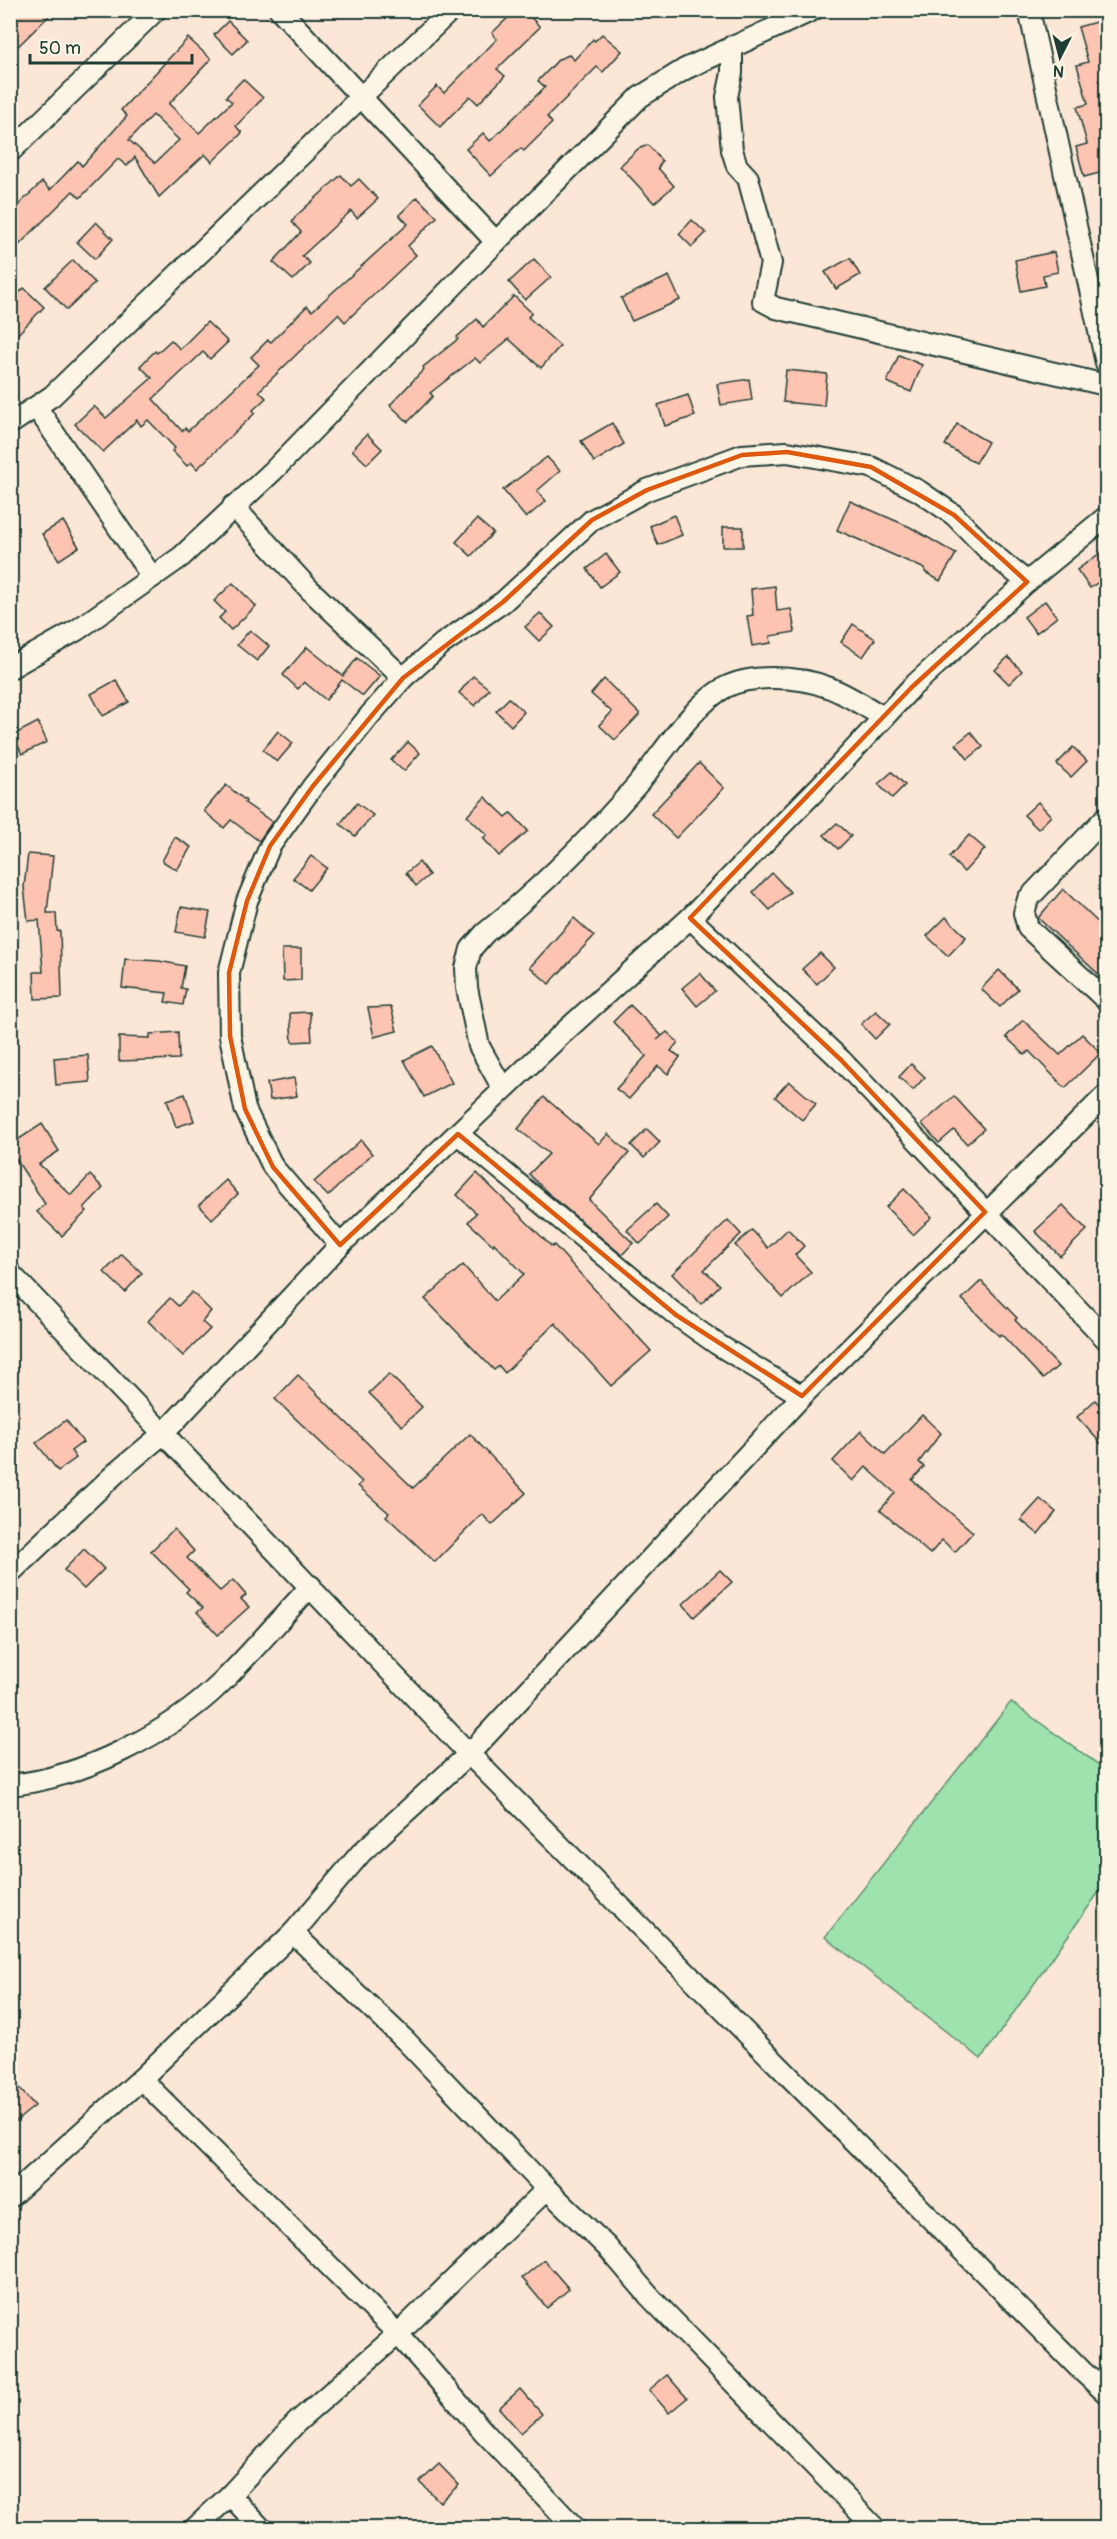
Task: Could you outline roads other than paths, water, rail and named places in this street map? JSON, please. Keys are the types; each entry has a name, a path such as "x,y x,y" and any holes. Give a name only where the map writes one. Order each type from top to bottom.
{"street":[{"path":"10,152 156,10"},
{"path":"280,10 495,242"},
{"path":"10,424 52,396 451,10"},
{"path":"10,668 77,630 181,558 233,506 273,471 640,96 685,69 813,10"},
{"path":"1029,10 1106,361"},
{"path":"732,46 732,73 727,97 732,150 737,166 748,178 771,264 763,301 776,308 1107,385"},
{"path":"36,408 152,577"},
{"path":"340,1245 273,1167 245,1109 230,1036 229,973 247,901 270,846 313,786 369,715 404,678 442,644 503,602 592,520 647,490 742,455 787,452 871,467 919,491 954,515 989,551 1027,582"},
{"path":"233,506 310,590 404,678"},
{"path":"10,1573 117,1472 164,1433 340,1245 503,1089 690,918 823,783 883,717 1027,582 1107,517"},
{"path":"503,1089 479,1046 472,1021 466,968 471,949 485,933 581,847 637,784 686,723 709,700 725,688 746,681 759,678 790,678 814,681 844,693 883,717"},
{"path":"1107,817 1028,899 1024,913 1028,928 1107,1000"},
{"path":"690,918 841,1060 1107,1339"},
{"path":"10,2197 141,2079 293,1933 361,1853 469,1754 802,1396 1107,1095"},
{"path":"458,1134 676,1315 717,1344 802,1396"},
{"path":"10,1273 469,1754 1082,2372 1107,2393"},
{"path":"10,1785 82,1768 128,1746 181,1716 220,1684 311,1586"},
{"path":"293,1933 406,2042 547,2189 607,2247 649,2296 875,2529"},
{"path":"141,2079 398,2334 483,2431 575,2529"},
{"path":"195,2529 230,2495 297,2422 398,2334 547,2189"},
{"path":"230,2495 261,2529"}]}
